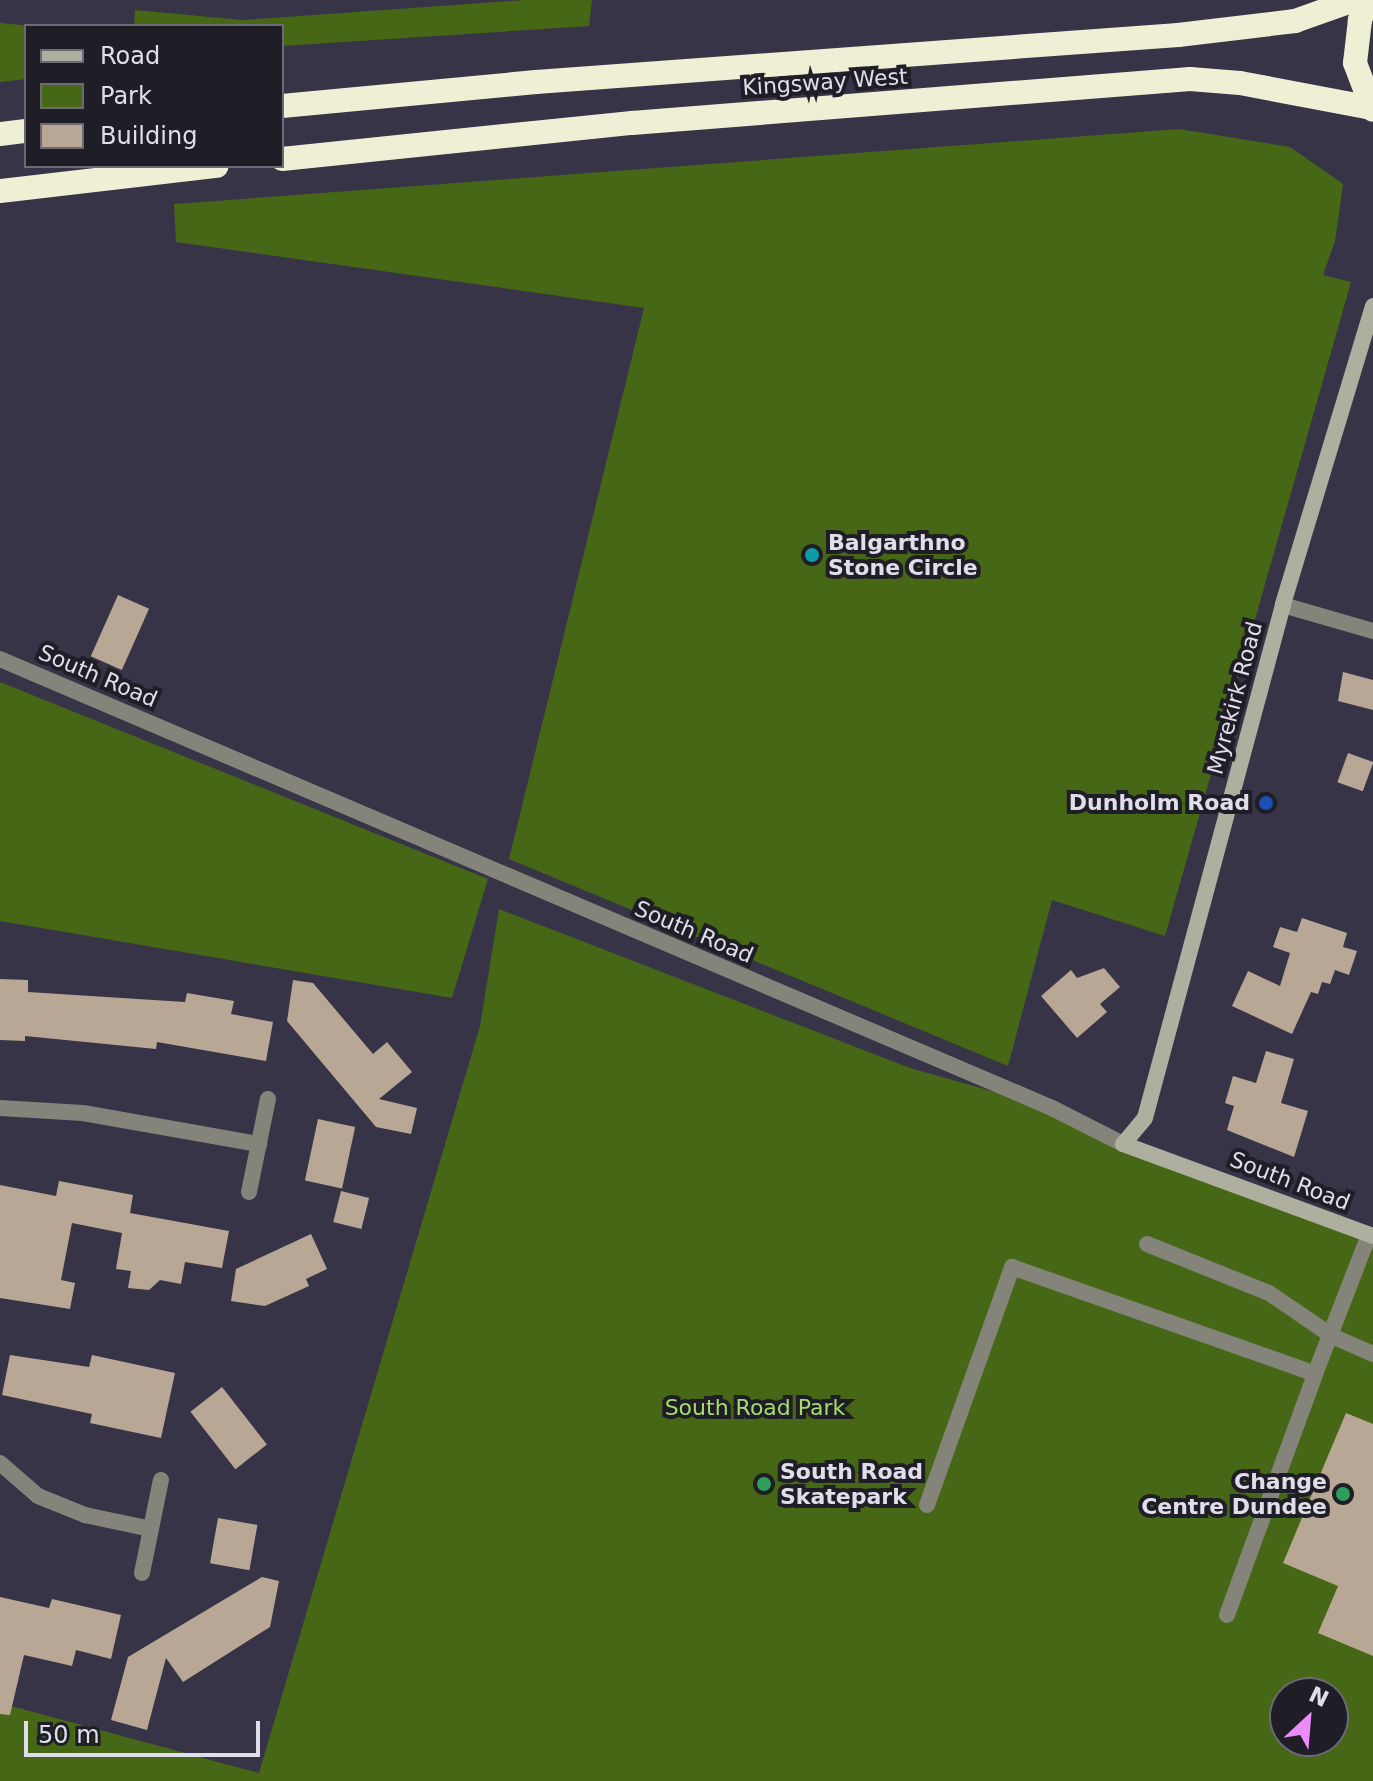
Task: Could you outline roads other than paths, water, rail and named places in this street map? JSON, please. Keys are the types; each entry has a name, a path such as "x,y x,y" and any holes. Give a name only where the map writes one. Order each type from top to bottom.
{"highway":[{"name":"Kingsway West","path":"284,106 536,82 1178,35 1295,21 1354,0"},
{"name":"Kingsway West","path":"1368,0 1355,63 1372,109"},
{"name":"Kingsway West","path":"284,159 632,123 1190,79 1240,83 1372,109"},
{"path":"0,134 24,131"},
{"path":"0,191 200,168"}],"street":[{"name":"Myrekirk Road","path":"1123,1144 1145,1118 1283,605 1373,306"},
{"path":"1283,605 1373,631"},
{"name":"South Road","path":"0,659 1052,1108 1123,1144 1371,1236"},
{"path":"249,1192 268,1099"},
{"path":"0,1108 83,1113 259,1144"},
{"path":"1227,1615 1315,1374 1371,1236"},
{"path":"1147,1244 1269,1293 1332,1336 1373,1354"},
{"path":"927,1505 1012,1267 1315,1374"},
{"path":"0,1463 38,1496 85,1515 151,1529"},
{"path":"142,1573 161,1480"}],"place":[{"name":"Balgarthno Stone Circle","path":"812,555"},
{"name":"Dunholm Road","path":"1266,803"},
{"name":"South Road Skatepark","path":"764,1484"},
{"name":"Change Centre Dundee","path":"1343,1494"}],"park label":[{"name":"South Road Park","path":"755,1408"}]}
